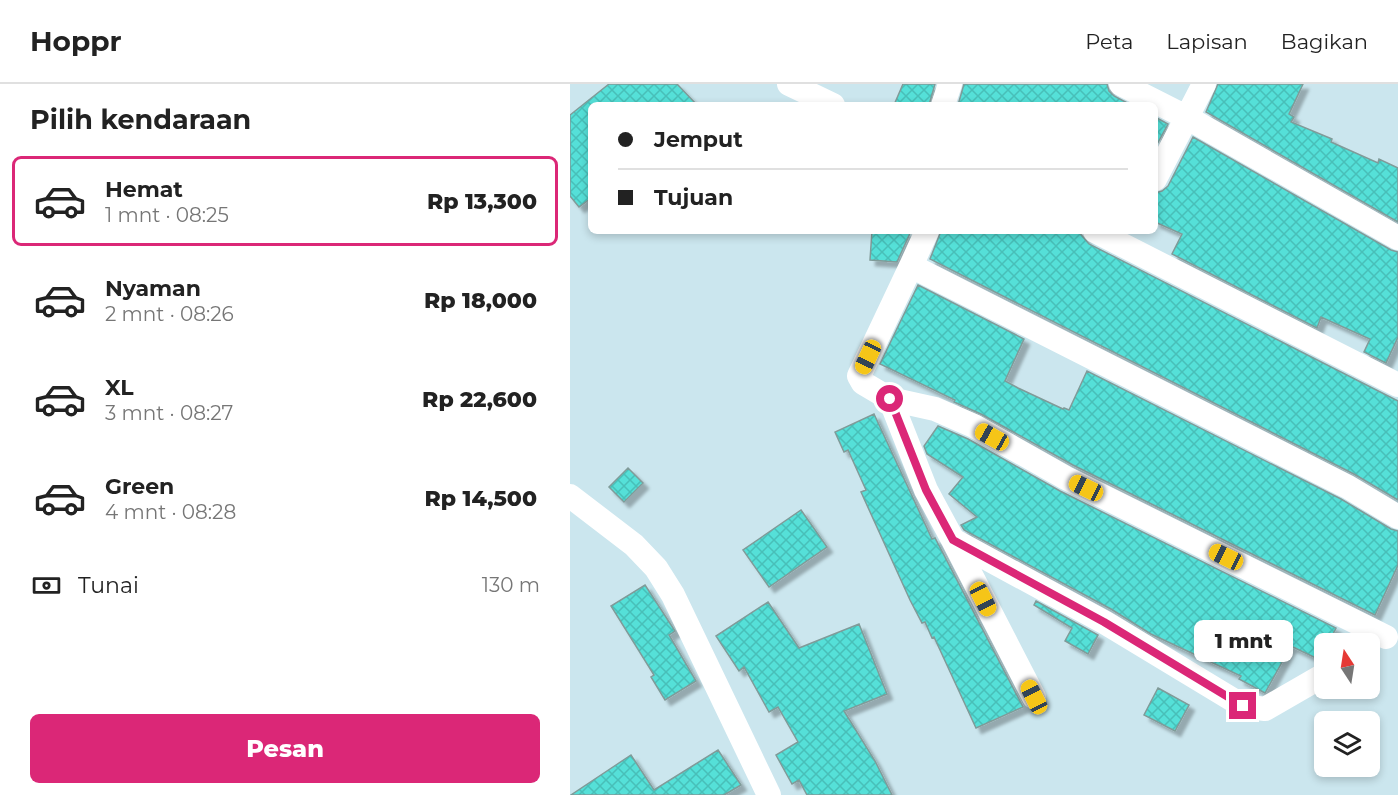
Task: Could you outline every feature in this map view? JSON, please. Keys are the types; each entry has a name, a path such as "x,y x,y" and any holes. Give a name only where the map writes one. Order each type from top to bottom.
{"street":[{"path":"789,84 827,102"},
{"path":"944,102 950,84"},
{"path":"1121,84 1156,102"},
{"path":"1158,173 1204,84"},
{"path":"1158,103 1398,238"},
{"path":"926,234 859,376 863,383 890,399 935,409 974,426 1066,478 1384,637"},
{"path":"1110,234 1126,237 1398,386"},
{"path":"911,266 1348,487 1398,517"},
{"path":"890,399 926,490 1034,697"},
{"path":"570,496 634,545 656,568 673,595 765,794"},
{"path":"953,540 1104,622 1243,706 1265,709 1314,681"}],"building":[{"path":"609,84 677,84 694,102 588,102 588,200 579,207 570,196 570,115"},
{"path":"903,84 935,84 930,102 895,102"},
{"path":"964,84 1107,84 1114,96 1125,102 959,102"},
{"path":"1218,84 1303,84 1289,114 1294,117 1291,122 1332,139 1331,142 1378,163 1379,159 1398,168 1398,222 1206,112"},
{"path":"1158,119 1168,124 1158,142"},
{"path":"1193,137 1398,252 1398,337 1386,363 1364,352 1370,339 1321,317 1317,328 1172,254 1182,234 1158,223 1158,192 1168,186"},
{"path":"872,234 910,234 897,262 870,260"},
{"path":"940,234 1081,234 1089,244 1398,401 1398,500 1354,474 930,259"},
{"path":"918,285 1024,339 1005,381 1018,388 1069,410 1087,371 1341,499 1398,531 1398,565 1375,615 1073,465 981,414 954,402 955,400 880,364"},
{"path":"874,414 932,539 935,538 1023,707 976,728 934,637 932,638 925,622 922,623 910,600 861,492 866,490 848,450 844,452 835,432"},
{"path":"938,426 968,439 1060,491 1336,628 1334,633 1314,633 1314,657 1291,646 1265,693 1239,679 1241,676 1151,634 1111,609 964,530 961,525 977,517 949,494 963,477 927,454 924,446"},
{"path":"628,468 643,483 624,502 609,487"},
{"path":"801,510 827,547 769,587 743,550"},
{"path":"645,585 675,631 669,635 696,681 665,700 651,677 654,675 611,606"},
{"path":"1036,601 1098,635 1088,654 1065,641 1072,628 1034,605"},
{"path":"768,602 799,648 859,624 887,694 844,711 875,761 892,795 807,795 799,780 792,784 776,755 798,742 778,707 769,712 744,667 739,671 716,636"},
{"path":"1158,688 1189,705 1175,731 1144,715"},
{"path":"718,750 741,785 724,795 571,795 631,755 654,790"}],"route":[{"path":"890,399 926,490 953,540 1104,622 1243,706"}]}
